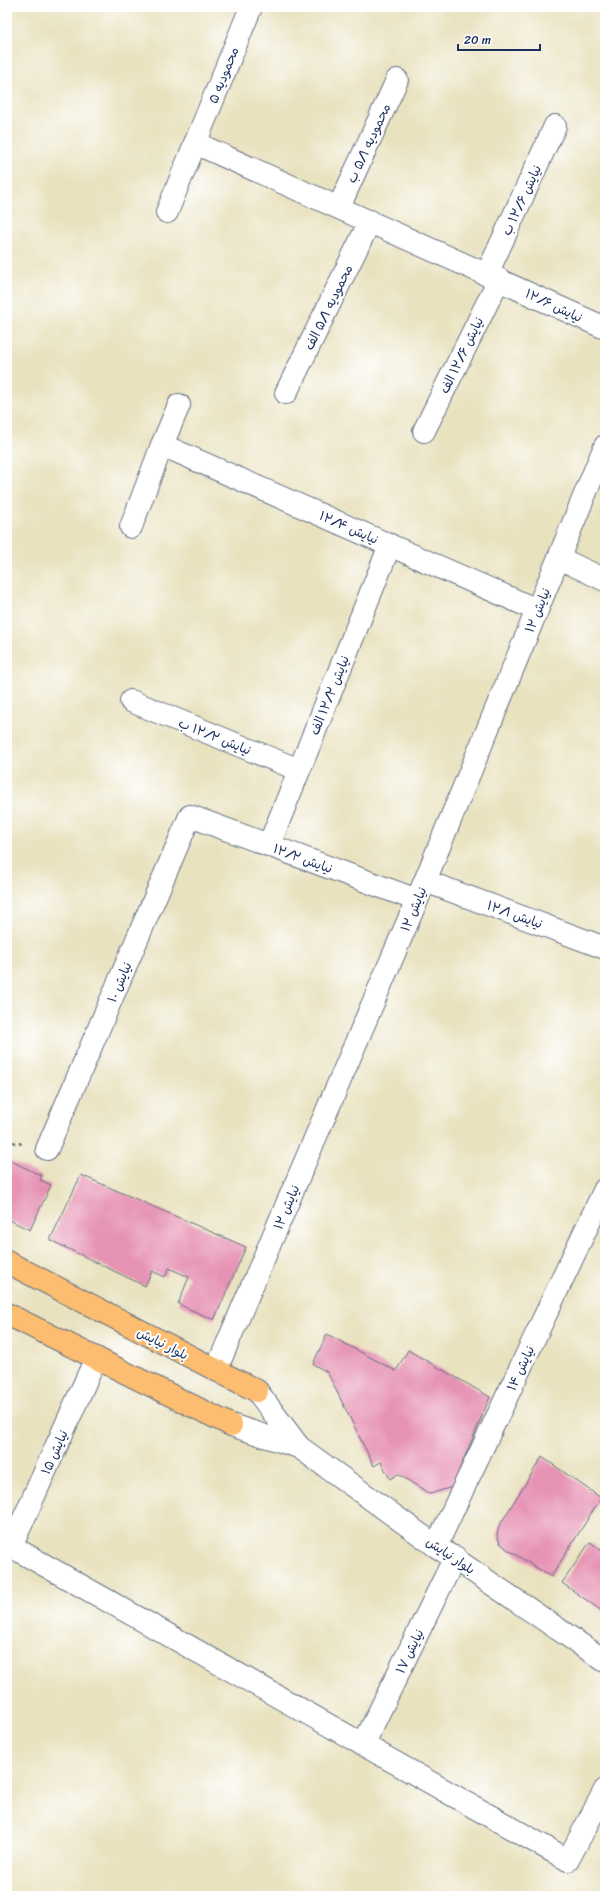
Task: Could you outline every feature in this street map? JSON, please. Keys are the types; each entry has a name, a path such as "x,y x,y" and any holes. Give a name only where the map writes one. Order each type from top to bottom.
{"main road":[{"name":"بلوار نیایش","path":"7,1262 257,1391"},
{"name":"بلوار نیایش","path":"7,1314 231,1425"}],"street":[{"name":"۵ محمودیه","path":"167,212 251,7"},
{"name":"محمودیه ۵/۱ ب","path":"339,207 397,80"},
{"name":"نیایش ۱۲/۶ ب","path":"497,278 555,126"},
{"name":"۱۲/۶ نیایش","path":"195,142 605,328"},
{"name":"محمودیه ۵/۱ الف","path":"286,393 370,221"},
{"name":"نیایش ۱۲/۶ الف","path":"424,431 497,278"},
{"path":"131,527 179,405"},
{"name":"۱۲/۴ نیایش","path":"162,445 537,610"},
{"name":"نیایش ۱۲","path":"216,1370 421,890 605,446"},
{"name":"نیایش ۱۲/۲ الف","path":"269,845 390,545"},
{"path":"559,558 605,580"},
{"name":"نیایش ۱۲/۲ ب","path":"131,701 299,770"},
{"name":"۱۲/۲ نیایش","path":"190,816 269,845 421,890"},
{"name":"نیایش ۱۰","path":"47,1149 190,816"},
{"name":"۱۲/۱ نیایش","path":"421,890 605,948"},
{"name":"نیایش ۱۴","path":"436,1546 605,1189"},
{"name":"۱۵ نیایش","path":"9,1546 96,1358"},
{"name":"بلوار نیایش","path":"257,1391 299,1447 436,1546 605,1661"},
{"name":"بلوار نیایش","path":"231,1425 299,1447"},
{"path":"9,1546 568,1860 605,1790"},
{"name":"۱۷ نیایش","path":"363,1745 455,1558"}],"building":[{"path":"7,1159 42,1176 40,1180 51,1185 30,1230 7,1219"},
{"path":"81,1175 246,1247 214,1320 178,1304 189,1277 169,1268 165,1277 152,1271 145,1286 50,1240"},
{"path":"327,1334 396,1371 408,1350 490,1397 452,1487 430,1494 398,1474 390,1479 381,1462 374,1466 327,1372 313,1364"},
{"path":"542,1457 601,1498 551,1577 507,1549 500,1543 497,1535 499,1526"},
{"path":"590,1542 605,1553 605,1613 562,1583"}]}
